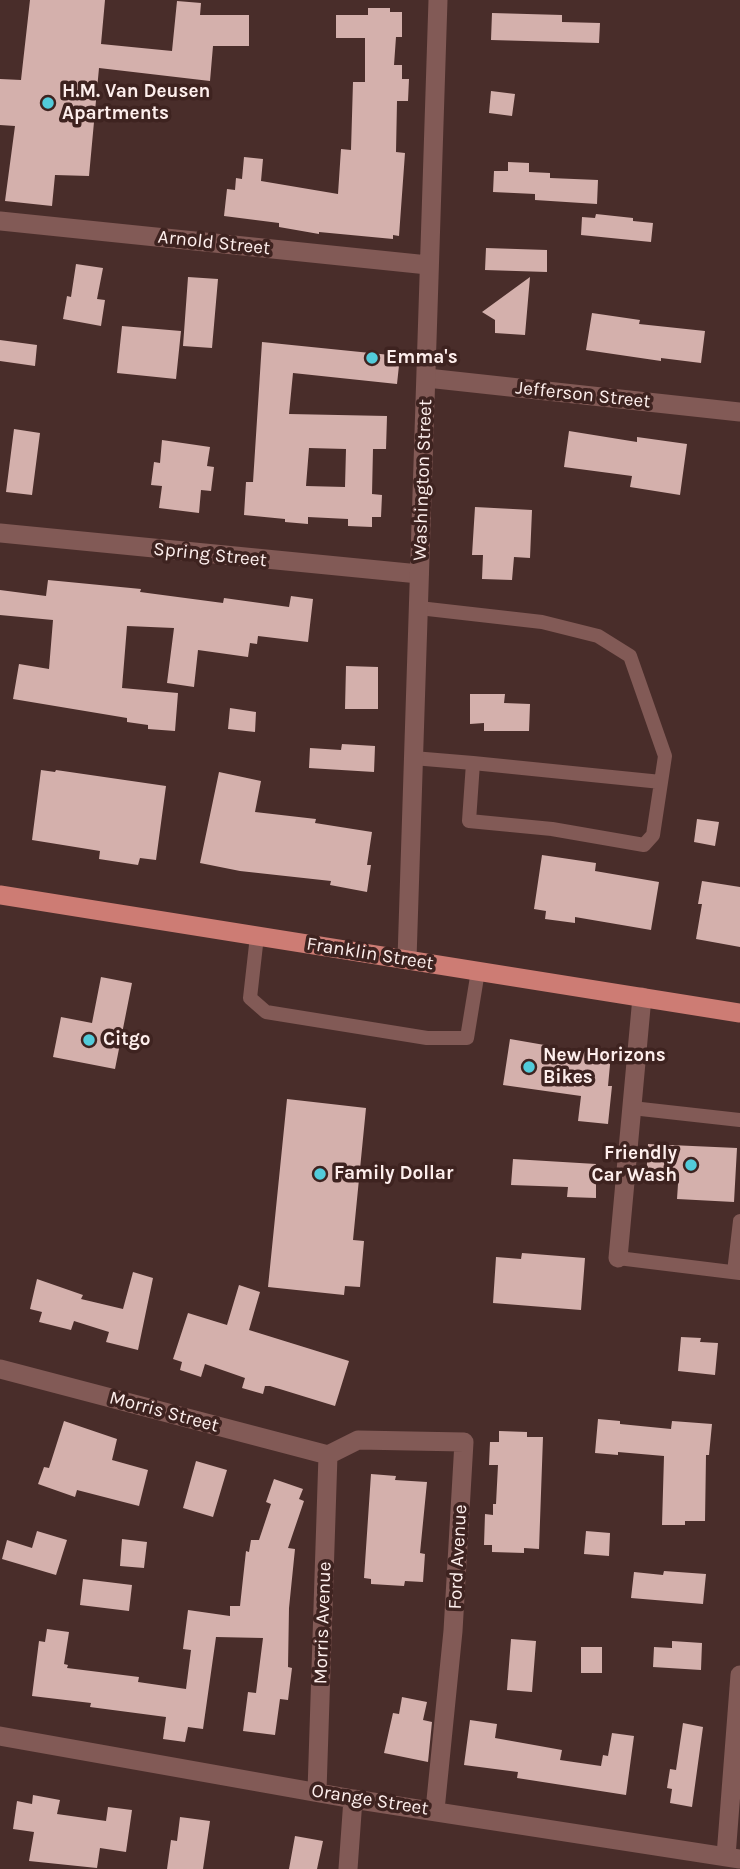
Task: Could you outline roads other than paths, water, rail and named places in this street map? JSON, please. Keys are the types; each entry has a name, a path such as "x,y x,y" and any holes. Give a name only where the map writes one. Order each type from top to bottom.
{"main road":[{"name":"Franklin Street","path":"1,900 257,936 740,1013"}],"street":[{"name":"Washington Street","path":"407,959 438,0"},
{"name":"Arnold Street","path":"0,221 428,265"},
{"name":"Jefferson Street","path":"427,378 740,412"},
{"name":"Spring Street","path":"0,533 419,575"},
{"path":"618,1258 642,997"},
{"name":"Morris Street","path":"0,1369 328,1455"},
{"name":"Ford Avenue","path":"328,1455 358,1440 464,1442 453,1631 435,1810"},
{"name":"Morris Avenue","path":"317,1791 328,1455"},
{"path":"733,1857 740,1675"},
{"name":"Orange Street","path":"0,1736 353,1799 733,1857"},
{"path":"348,1869 353,1799"}],"lane":[{"path":"419,608 542,622 598,636 630,656 665,756 653,835 644,845 552,829 469,821 473,764"},
{"path":"413,758 661,782"},
{"path":"257,936 250,998 266,1012 280,1015 427,1038 467,1038 478,971"},
{"path":"632,1108 740,1120"},
{"path":"618,1258 737,1273 740,1221"}],"place":[{"name":"H.M. Van Deusen Apartments","path":"48,103"},
{"name":"Emma's","path":"372,358"},
{"name":"Citgo","path":"89,1040"},
{"name":"New Horizons Bikes","path":"529,1067"},
{"name":"Friendly Car Wash","path":"691,1165"},
{"name":"Family Dollar","path":"320,1174"}]}
